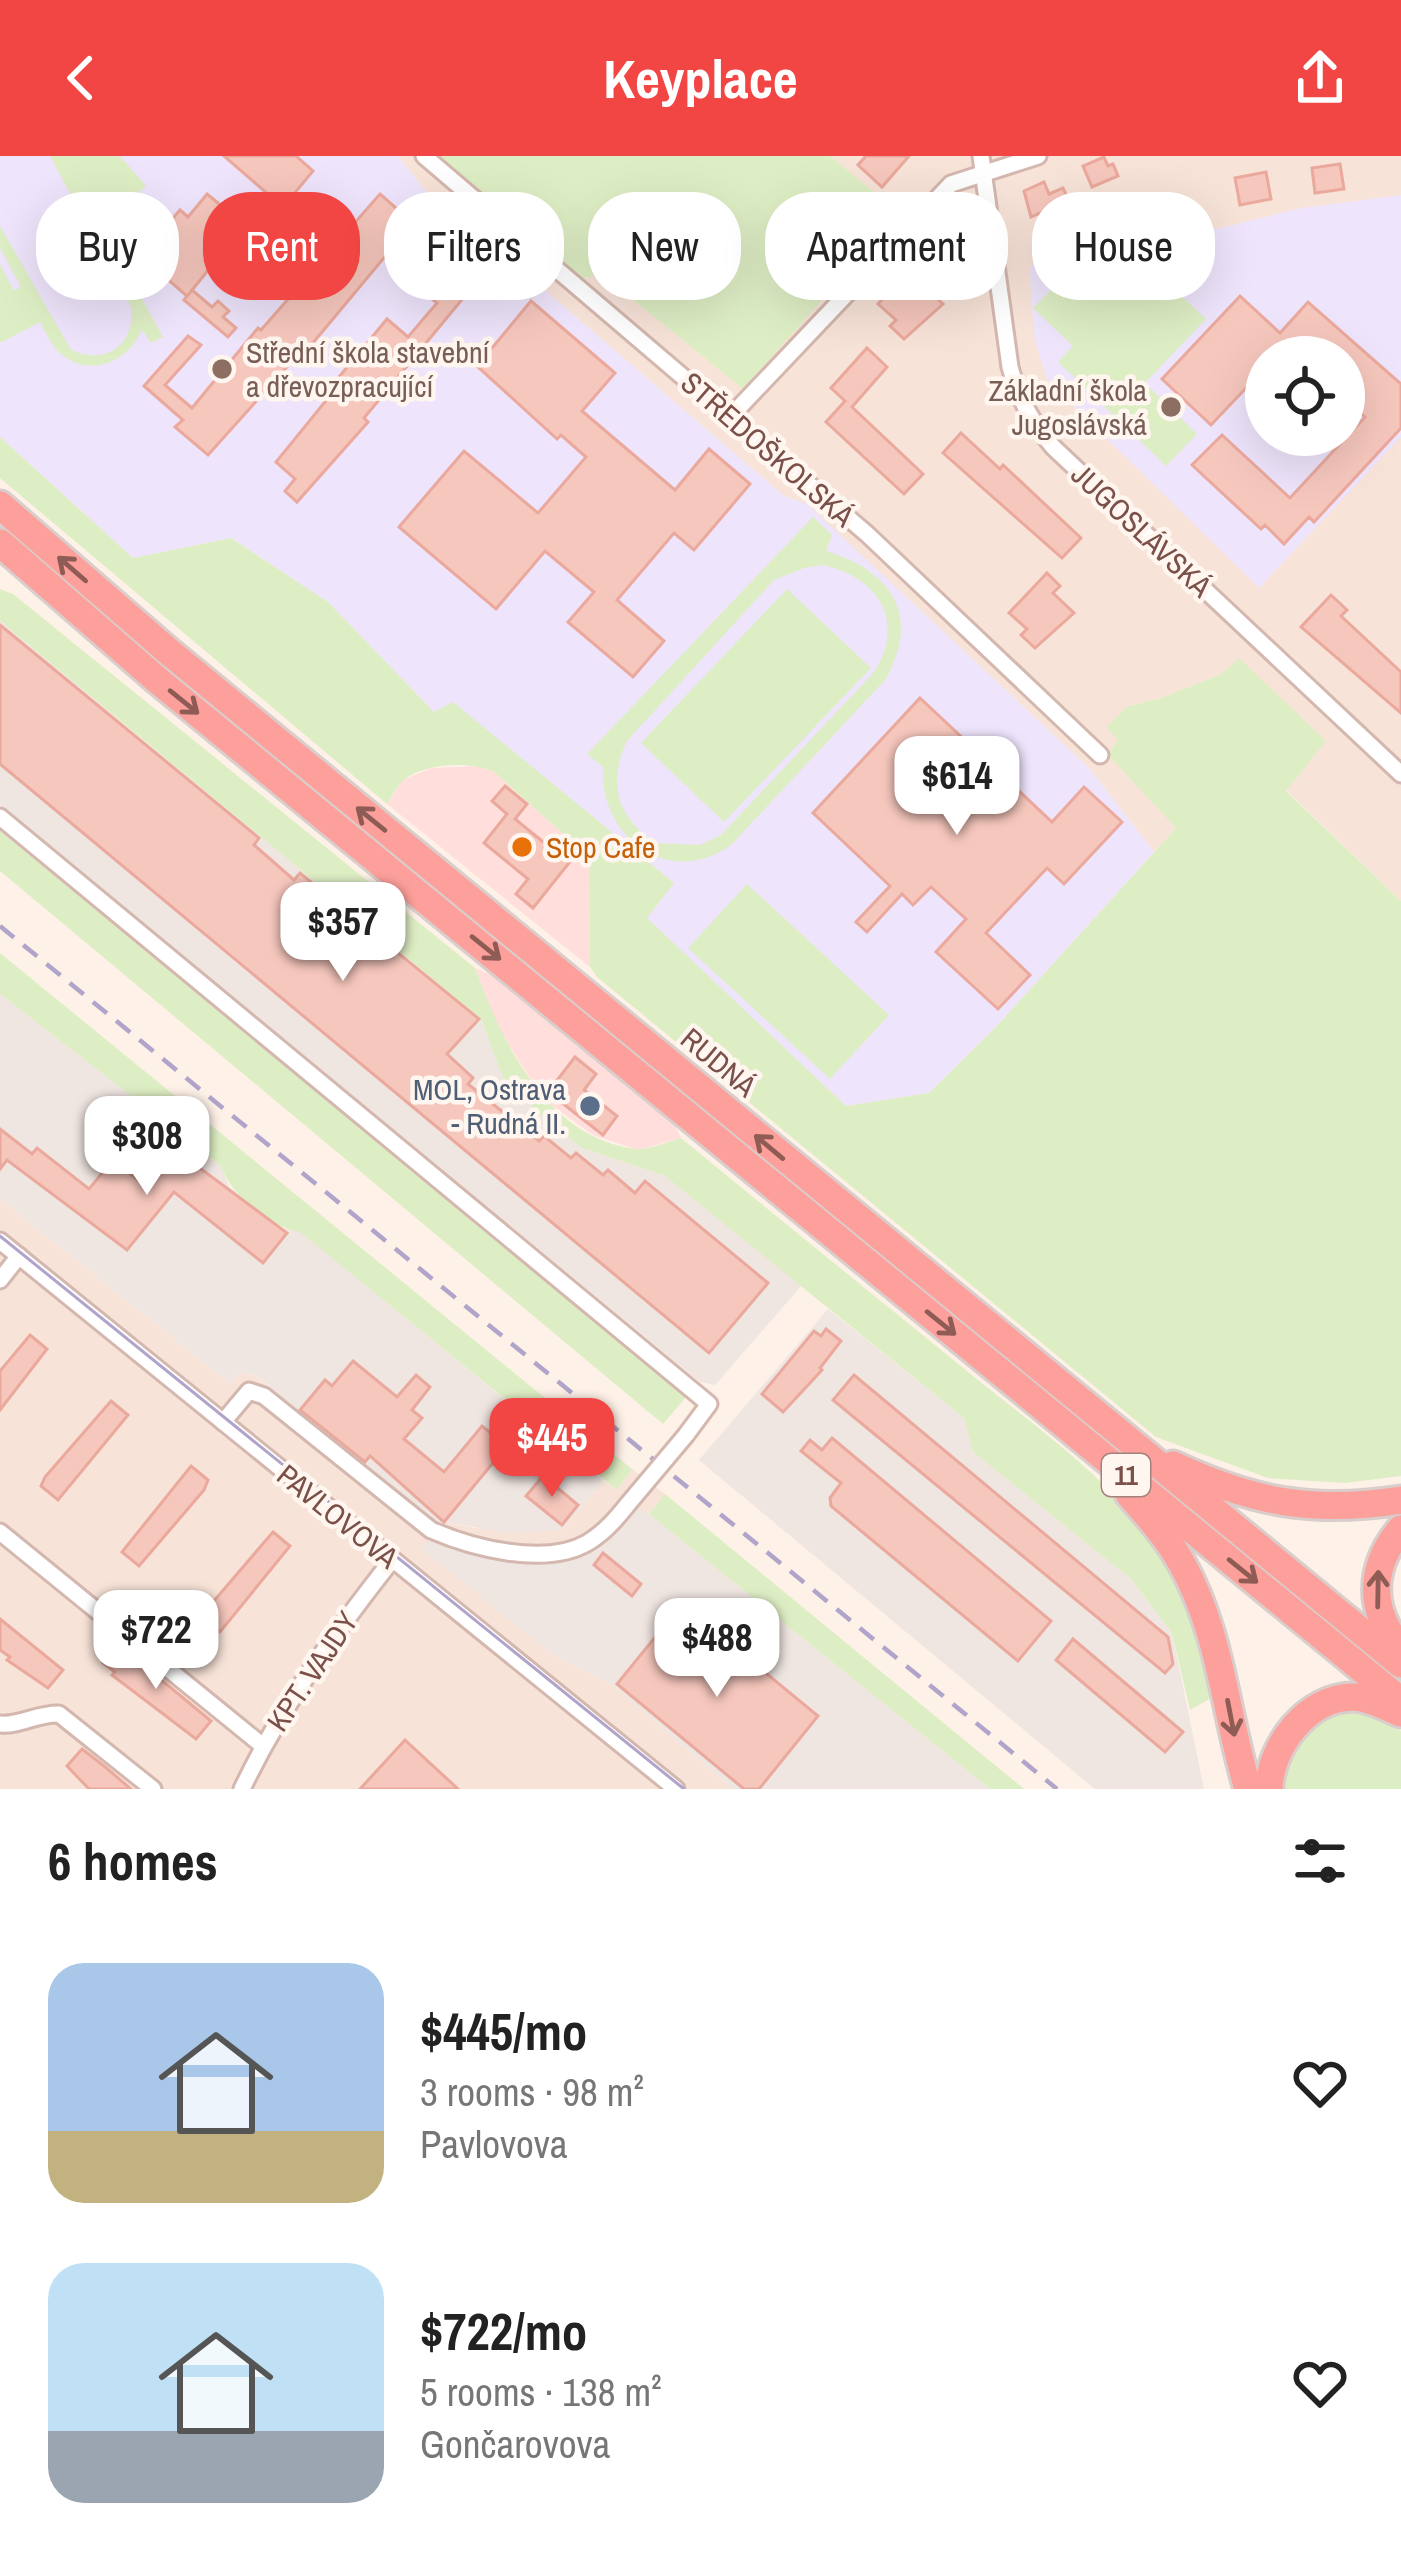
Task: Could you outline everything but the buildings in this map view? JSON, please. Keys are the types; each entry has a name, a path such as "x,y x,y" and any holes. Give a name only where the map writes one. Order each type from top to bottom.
{"highway":[{"name":"RUDNÁ","path":"0,505 168,651 1401,1664"},
{"name":"RUDNÁ","path":"0,543 58,596 1401,1701"},
{"path":"0,570 58,596"},
{"path":"1079,1437 1162,1532 1190,1577 1215,1645 1248,1789"},
{"path":"1132,1445 1216,1485 1265,1501 1342,1507 1401,1500"},
{"path":"1401,1529 1381,1560 1375,1589 1382,1622 1401,1648"},
{"path":"1269,1789 1269,1769 1278,1746 1316,1710 1358,1697 1401,1713"}],"street":[{"name":"STŘEDOŠKOLSKÁ","path":"424,156 867,535 1100,755"},
{"name":"JUGOSLÁVSKÁ","path":"981,156 1010,367 1019,398 1034,423 1060,454 1401,774"},
{"path":"731,416 947,188 964,178 1038,156"},
{"path":"0,817 709,1405 614,1522 582,1546 502,1552 463,1544 431,1530 264,1396 249,1391 224,1423"},
{"name":"PAVLOVOVA","path":"0,1241 676,1789"},
{"path":"0,1280 19,1256"},
{"path":"0,1532 262,1746"},
{"name":"KPT. VAJDY","path":"242,1789 262,1746 351,1611 392,1560"},
{"path":"0,1724 40,1713 59,1714 153,1789"}],"shaded area":[{"path":"0,156 398,156 427,192 384,192 384,300 556,300 784,496 807,504 1090,769 1154,852 995,1028 929,1093 846,1106 646,918 673,882 453,703 435,713 328,602 231,538 133,558 0,437"},
{"path":"398,156 435,156 478,192 427,192"},
{"path":"830,156 1401,156 1401,901 1286,790 1239,659 1220,675 1128,706 1119,740 1108,755 1177,827 1154,852 1090,769 807,505 784,496 556,300 564,300 564,264 582,279 588,277 588,300 633,300 742,388 821,300 1008,300 1008,192 873,192"},
{"name":"Základní škola Jugoslávská","path":"1401,195 1401,437 1259,588 1047,380 1034,337 1029,267 1032,300 1215,300 1215,229 1301,208"},
{"path":"0,621 481,1019 505,1084 582,1148 665,1176 802,1285 715,1385 700,1382 0,805"},
{"path":"481,766 494,772 589,857 590,967 387,804 403,780 432,768"},
{"path":"475,968 521,988 666,1107 681,1138 638,1150 593,1135 543,1099 496,1024"},
{"path":"0,994 220,1165 230,1188 280,1228 300,1231 604,1481 562,1530 508,1533 444,1522 435,1527 257,1376 242,1372 229,1383 0,1199"},
{"path":"0,1199 229,1383 242,1372 256,1376 435,1526 444,1522 474,1528 562,1530 604,1481 617,1490 632,1469 665,1494 649,1514 637,1509 622,1529 588,1556 554,1560 455,1549 429,1540 551,1654 612,1685 733,1789 0,1789"},
{"path":"828,1309 964,1418 973,1452 1131,1579 1172,1633 1204,1789 1095,1789 699,1460"},
{"path":"638,1508 990,1789 733,1789 612,1685 551,1654 421,1548 429,1540 455,1549 554,1560 587,1556 622,1529"}],"green space":[{"path":"50,156 120,156 146,186 139,192 69,192"},
{"path":"435,156 830,156 874,192 765,192 765,300 822,300 743,389 633,300 741,300 741,192 588,192 588,277 582,279 564,264 564,192 478,192"},
{"path":"0,226 36,289 36,300 42,300 71,350 96,355 116,348 129,332 127,300 143,300 163,337 151,343 142,329 129,350 108,363 73,362 55,348 40,322 0,343 0,264 14,291 21,287 0,248"},
{"path":"1041,300 1186,300 1206,319 1145,383 1197,434 1166,466 1058,362 1073,346 1033,308"},
{"path":"0,437 133,558 231,538 328,602 434,712 453,702 674,883 647,918 846,1106 929,1093 995,1028 1176,828 1108,755 1118,740 1106,727 1128,706 1220,675 1239,658 1326,741 1286,791 1401,901 1401,1476 1344,1483 1268,1478 1156,1437 597,977 590,967 589,857 494,772 461,765 425,770 405,779 387,804 0,478"},
{"path":"813,517 832,535 826,551 868,571 894,599 901,636 885,680 732,844 709,857 663,859 626,835 605,793 603,767 587,754","holes":["824,565 843,571 872,591 886,618 888,634 875,671 721,835 700,845 656,843 632,822 619,798 618,771 627,741 774,580"]},
{"path":"0,589 13,594 475,968 514,1054 552,1106 576,1126 604,1141 635,1149 681,1138 1090,1472 1131,1514 1173,1575 1196,1633 1213,1697 1190,1710 1172,1633 1131,1579 973,1452 964,1418 665,1176 582,1148 505,1084 481,1019 0,621"},
{"path":"787,589 871,668 724,822 641,743"},
{"path":"0,831 687,1396 663,1424 0,871"},
{"path":"747,884 889,1015 830,1079 688,948"},
{"path":"0,953 632,1469 617,1490 300,1232 252,1208 220,1165 0,994"},
{"path":"665,1494 1024,1789 990,1789 649,1514"},
{"path":"1356,1710 1371,1712 1401,1731 1401,1789 1281,1789 1291,1750 1324,1720"}],"tram line":[{"path":"0,1236 684,1789"}],"railway":[{"path":"0,926 1057,1789"}],"place":[{"name":"Střední škola stavební a dřevozpracující","path":"222,369"},
{"name":"Základní škola Jugoslávská","path":"1171,407"},
{"name":"Stop Cafe","path":"522,847"},
{"name":"MOL, Ostrava - Rudná II.","path":"590,1106"}]}
